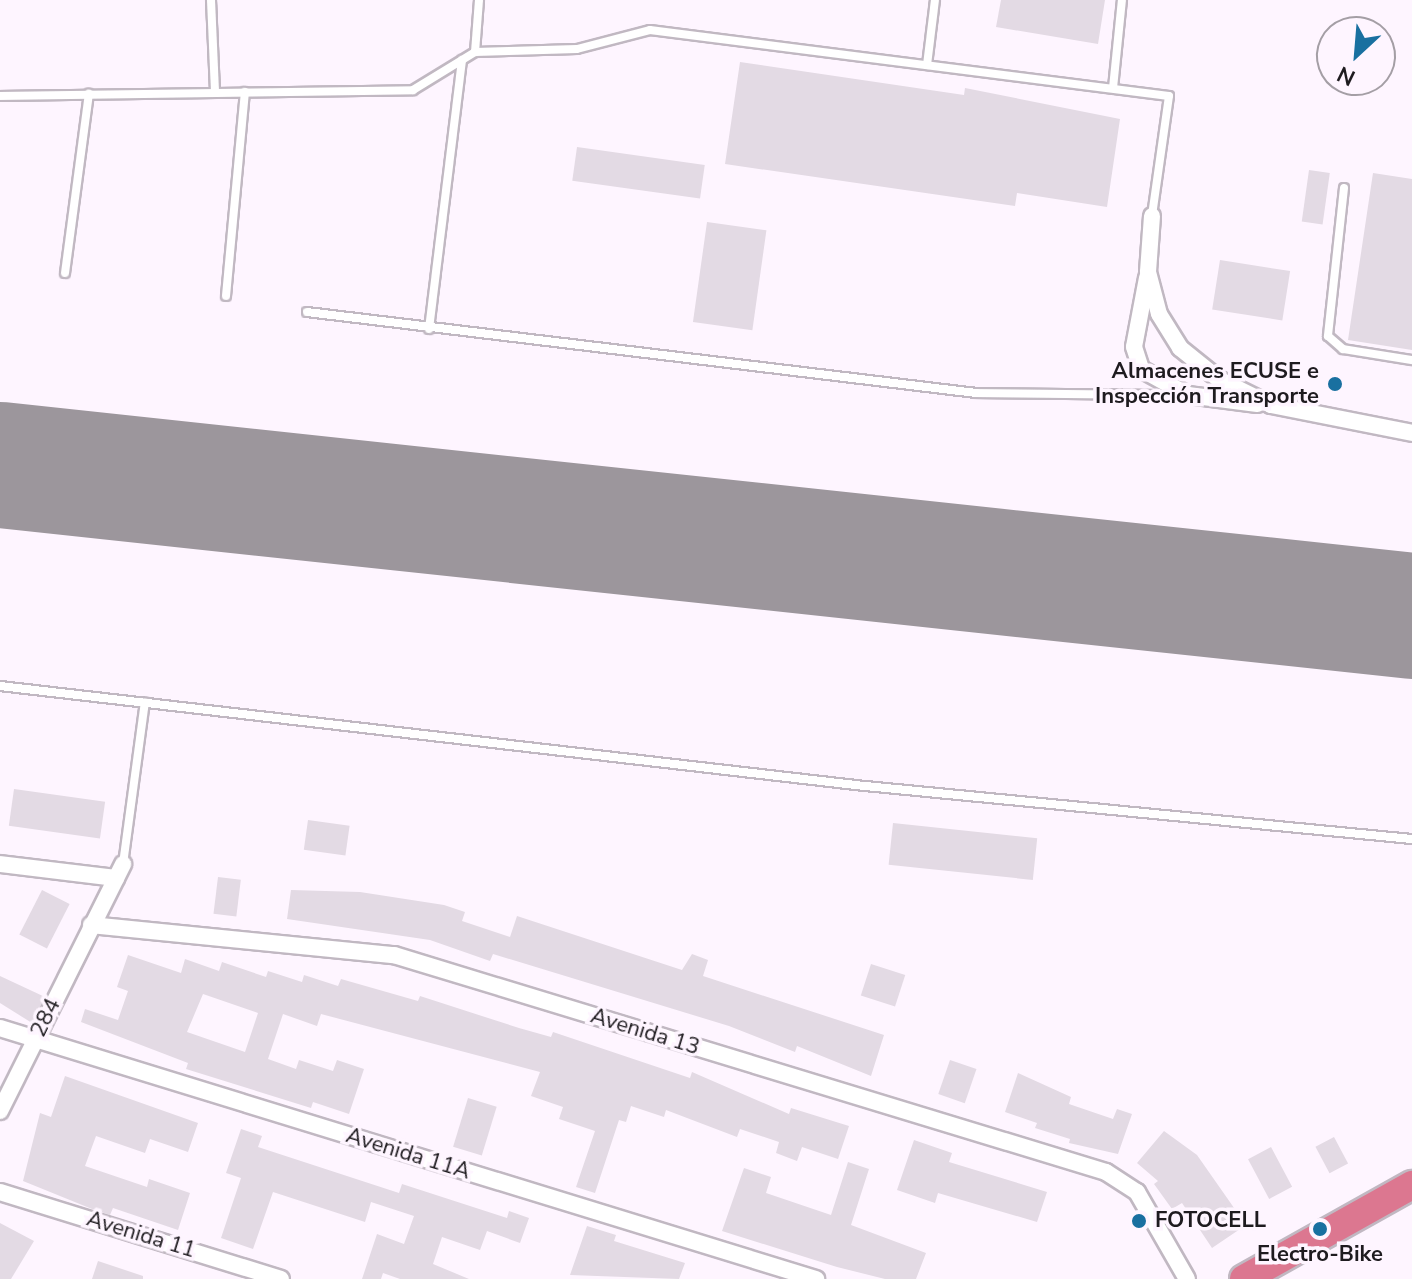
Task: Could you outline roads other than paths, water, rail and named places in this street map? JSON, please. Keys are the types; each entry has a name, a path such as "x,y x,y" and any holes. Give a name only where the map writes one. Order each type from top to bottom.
{"highway":[{"path":"1244,1279 1412,1185"}],"street":[{"path":"1152,216 1148,272 1134,347 1141,369 1188,395 1271,405 1412,433"},
{"path":"1148,272 1159,314 1180,348 1220,380 1271,405"},
{"path":"0,864 120,871 91,925"},
{"name":"284","path":"0,1111 91,925"},
{"name":"Avenida 13","path":"91,925 394,955 1106,1172 1137,1192 1187,1279"},
{"name":"Avenida 11A","path":"0,1028 816,1279"},
{"name":"Avenida 11","path":"0,1192 281,1279"}],"lane":[{"path":"211,0 215,93"},
{"path":"475,52 479,0"},
{"path":"927,65 935,0"},
{"path":"1113,88 1122,0"},
{"path":"0,96 413,90 475,52 577,49 650,30 1169,96 1152,216"},
{"path":"429,329 462,60"},
{"path":"226,296 245,92"},
{"path":"65,273 89,94"},
{"path":"1344,188 1328,336 1343,349 1412,360"},
{"path":"307,312 976,393 1188,395"},
{"path":"0,686 855,785 1412,839"},
{"path":"120,871 145,702"}],"place":[{"name":"Almacenes ECUSE e Inspección Transporte","path":"1335,384"},
{"name":"FOTOCELL","path":"1139,1221"},
{"name":"Electro-Bike","path":"1320,1229"}]}
